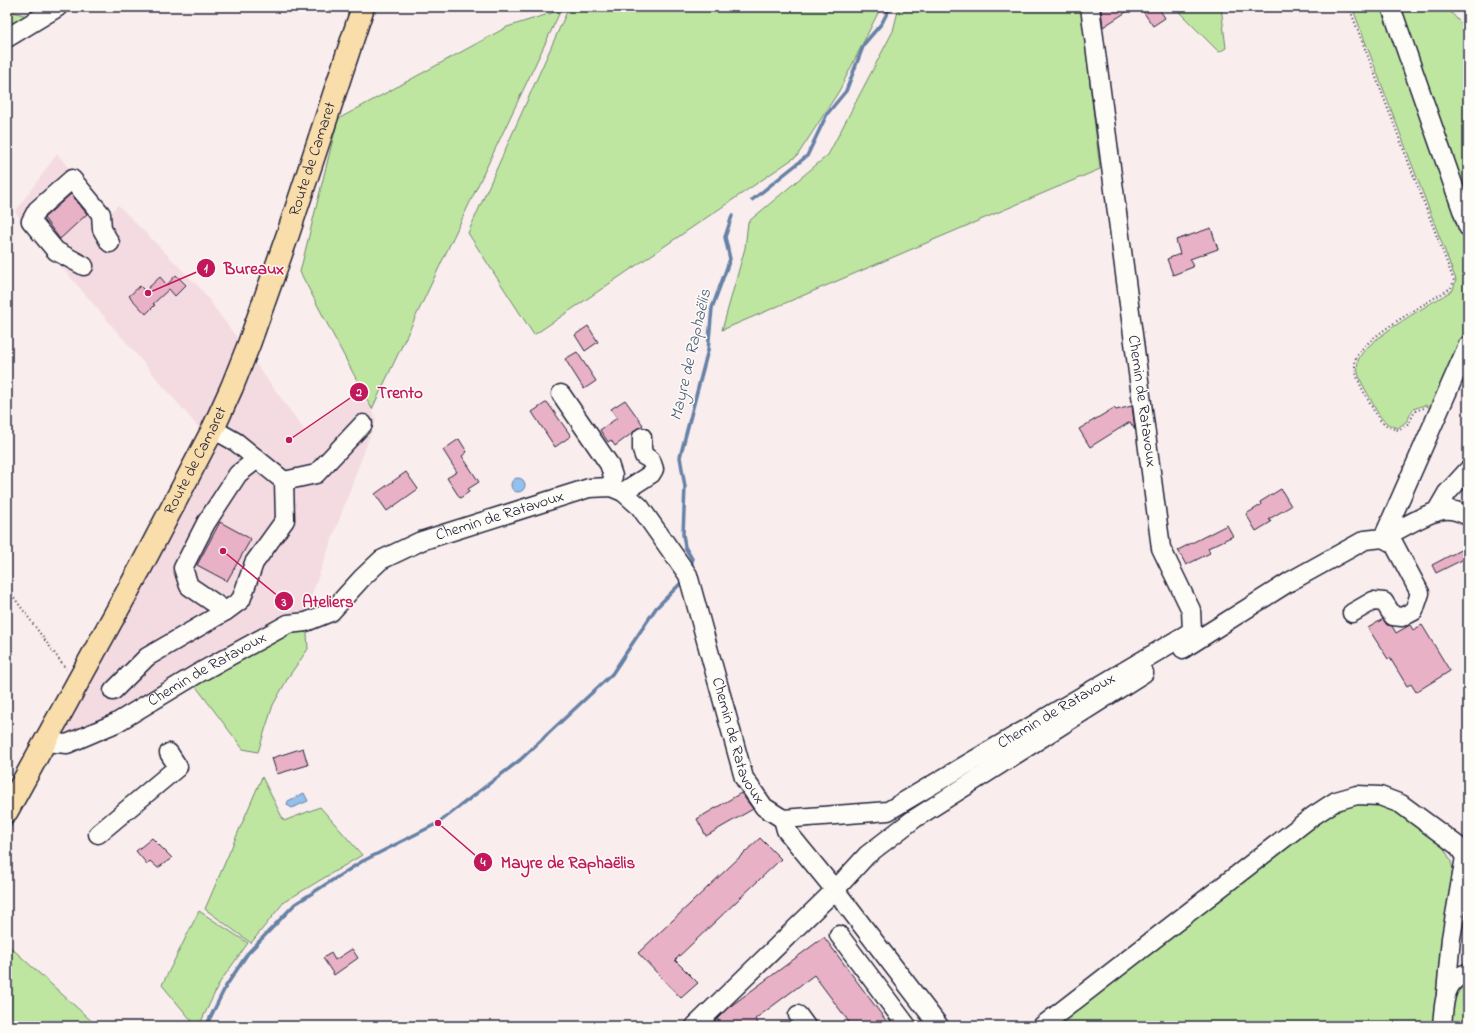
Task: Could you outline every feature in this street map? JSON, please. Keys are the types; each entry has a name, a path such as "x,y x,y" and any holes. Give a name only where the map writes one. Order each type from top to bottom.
{"main road":[{"name":"Route de Camaret","path":"7,811 213,429 249,344 336,89 362,7"}],"street":[{"path":"7,38 58,7"},
{"name":"Chemin de Ratavoux","path":"45,742 67,744 116,722 197,674 288,624 306,622 331,612 362,578 381,560 421,541 589,488 617,489 640,507 688,574 744,778 764,807 783,819 888,811 1192,631 1190,610 1161,548 1090,7"},
{"path":"1391,7 1468,227"},
{"path":"84,266 56,251 31,221 37,210 72,179 101,214 102,229 110,243"},
{"path":"1383,538 1436,414 1468,345"},
{"path":"561,394 609,464 617,489 651,474 654,469 650,460 644,456 642,449 642,437"},
{"path":"213,429 236,442 256,460 284,481 316,474 363,424"},
{"path":"226,611 189,586 183,568 206,523 238,474 256,460"},
{"path":"1436,512 1447,493 1468,470"},
{"path":"113,691 147,657 226,611 241,600 254,563 285,520 284,481"},
{"path":"695,1026 834,890 867,855 914,819 1289,582 1364,540 1383,538 1436,512 1444,510 1468,516"},
{"path":"1352,613 1373,601 1384,602 1393,616 1402,617 1414,611 1420,593 1394,544 1383,538"},
{"path":"98,834 178,767 169,753"},
{"path":"1042,1026 1313,816 1336,801 1357,794 1380,796 1401,804 1458,846 1465,857 1451,938 1442,1026"},
{"path":"783,819 786,830 935,1021 917,1026"},
{"path":"839,934 907,1026"},
{"path":"1446,993 1452,982 1462,974 1468,973"}],"path":[{"path":"1350,7 1454,281 1451,288 1375,336 1363,347 1355,359 1355,374 1379,421 1389,428 1399,430 1409,423 1415,411 1420,409 1425,408 1436,414"},
{"path":"7,588 66,669 62,675"}],"shaded area":[{"path":"57,154 108,216 118,205 201,289 305,431 361,387 376,419 305,613 286,618 80,735 63,733 113,644 217,449 15,212"}],"green space":[{"path":"569,7 881,7 839,91 797,156 534,335 468,233"},
{"path":"899,7 1081,7 1100,169 722,330 745,248 748,222 828,155 893,31"},
{"path":"1174,7 1221,7 1226,48 1219,52"},
{"path":"1352,7 1386,7 1468,241 1468,332 1432,409 1425,405 1413,409 1407,421 1398,428 1384,421 1378,413 1359,376 1357,366 1358,361 1362,353 1385,333 1400,322 1453,290 1456,280"},
{"path":"1396,7 1446,7 1468,31 1468,212"},
{"path":"7,10 27,16 7,34"},
{"path":"561,10 372,409 300,272 338,119 507,27"},
{"path":"295,628 307,633 308,649 289,676 273,705 258,752 243,749 194,684"},
{"path":"262,777 284,821 320,807 362,855 284,902 251,943 205,909"},
{"path":"1354,800 1390,804 1442,845 1450,859 1454,872 1433,1026 1049,1026 1319,818"},
{"path":"199,911 248,943 220,982 199,1026 196,1026 162,985"},
{"path":"7,944 97,1026 7,1026"},
{"path":"1468,979 1468,1026 1446,1026 1451,994"}],"water":[{"path":"515,478 521,478 525,482 525,488 521,492 515,492 511,488 511,482"},
{"path":"304,793 308,801 292,808 287,805 288,801"}],"building":[{"path":"1103,7 1134,7 1103,27 1101,9"},
{"path":"1140,7 1158,7 1165,18 1153,26"},
{"path":"71,194 87,214 60,239 44,218"},
{"path":"1211,228 1218,249 1190,259 1193,267 1173,275 1167,259 1180,254 1176,240"},
{"path":"176,275 186,285 175,296 169,289 153,304 155,305 146,314 129,296 140,286 145,291 160,277 167,285"},
{"path":"588,326 598,342 585,351 575,335"},
{"path":"577,352 596,381 584,389 565,359"},
{"path":"625,400 643,425 615,446 611,440 608,442 600,430 617,418 611,409"},
{"path":"547,402 571,436 555,447 532,412"},
{"path":"1132,406 1135,430 1130,422 1090,447 1079,429 1114,408 1116,410"},
{"path":"459,439 467,452 462,456 479,482 468,489 469,492 460,498 447,478 457,472 443,450"},
{"path":"406,472 418,489 387,511 375,494"},
{"path":"1281,489 1291,506 1269,519 1271,522 1256,531 1246,514 1261,505 1260,502"},
{"path":"220,522 251,539 227,581 197,565"},
{"path":"1227,525 1233,536 1208,548 1210,553 1186,565 1178,550"},
{"path":"1468,546 1468,557 1436,573 1432,565"},
{"path":"1383,619 1387,625 1392,626 1396,633 1410,625 1413,630 1422,625 1450,671 1416,692 1411,684 1407,686 1390,658 1388,659 1368,628"},
{"path":"303,748 308,765 277,774 272,758"},
{"path":"741,793 753,809 706,836 697,819"},
{"path":"152,838 172,858 158,868 150,861 147,864 136,851"},
{"path":"760,838 781,859 675,960 698,983 681,998 638,953"},
{"path":"824,937 890,1026 852,1026 814,975 755,1019 760,1026 723,1026 717,1019 728,1008"},
{"path":"352,949 358,958 334,975 323,958 331,953 335,960"}],"waterway":[{"name":"Mayre de Raphaëlis","path":"752,200 807,156 827,114 846,91 864,44 882,23 890,7"},
{"name":"Mayre de Raphaëlis","path":"692,569 692,559 685,547 683,534 685,487 680,457 708,350 712,308 730,259 725,237 732,216"},
{"name":"Mayre de Raphaëlis","path":"206,1026 226,986 248,953 295,904 361,862 438,823 520,760 612,674 656,608 683,581"},
{"path":"7,831 15,816"}],"place":[{"name":"Bureaux","path":"148,293"},
{"name":"Trento","path":"289,440"},
{"name":"Ateliers","path":"223,551"},
{"name":"Mayre de Raphaëlis","path":"438,823"}]}
